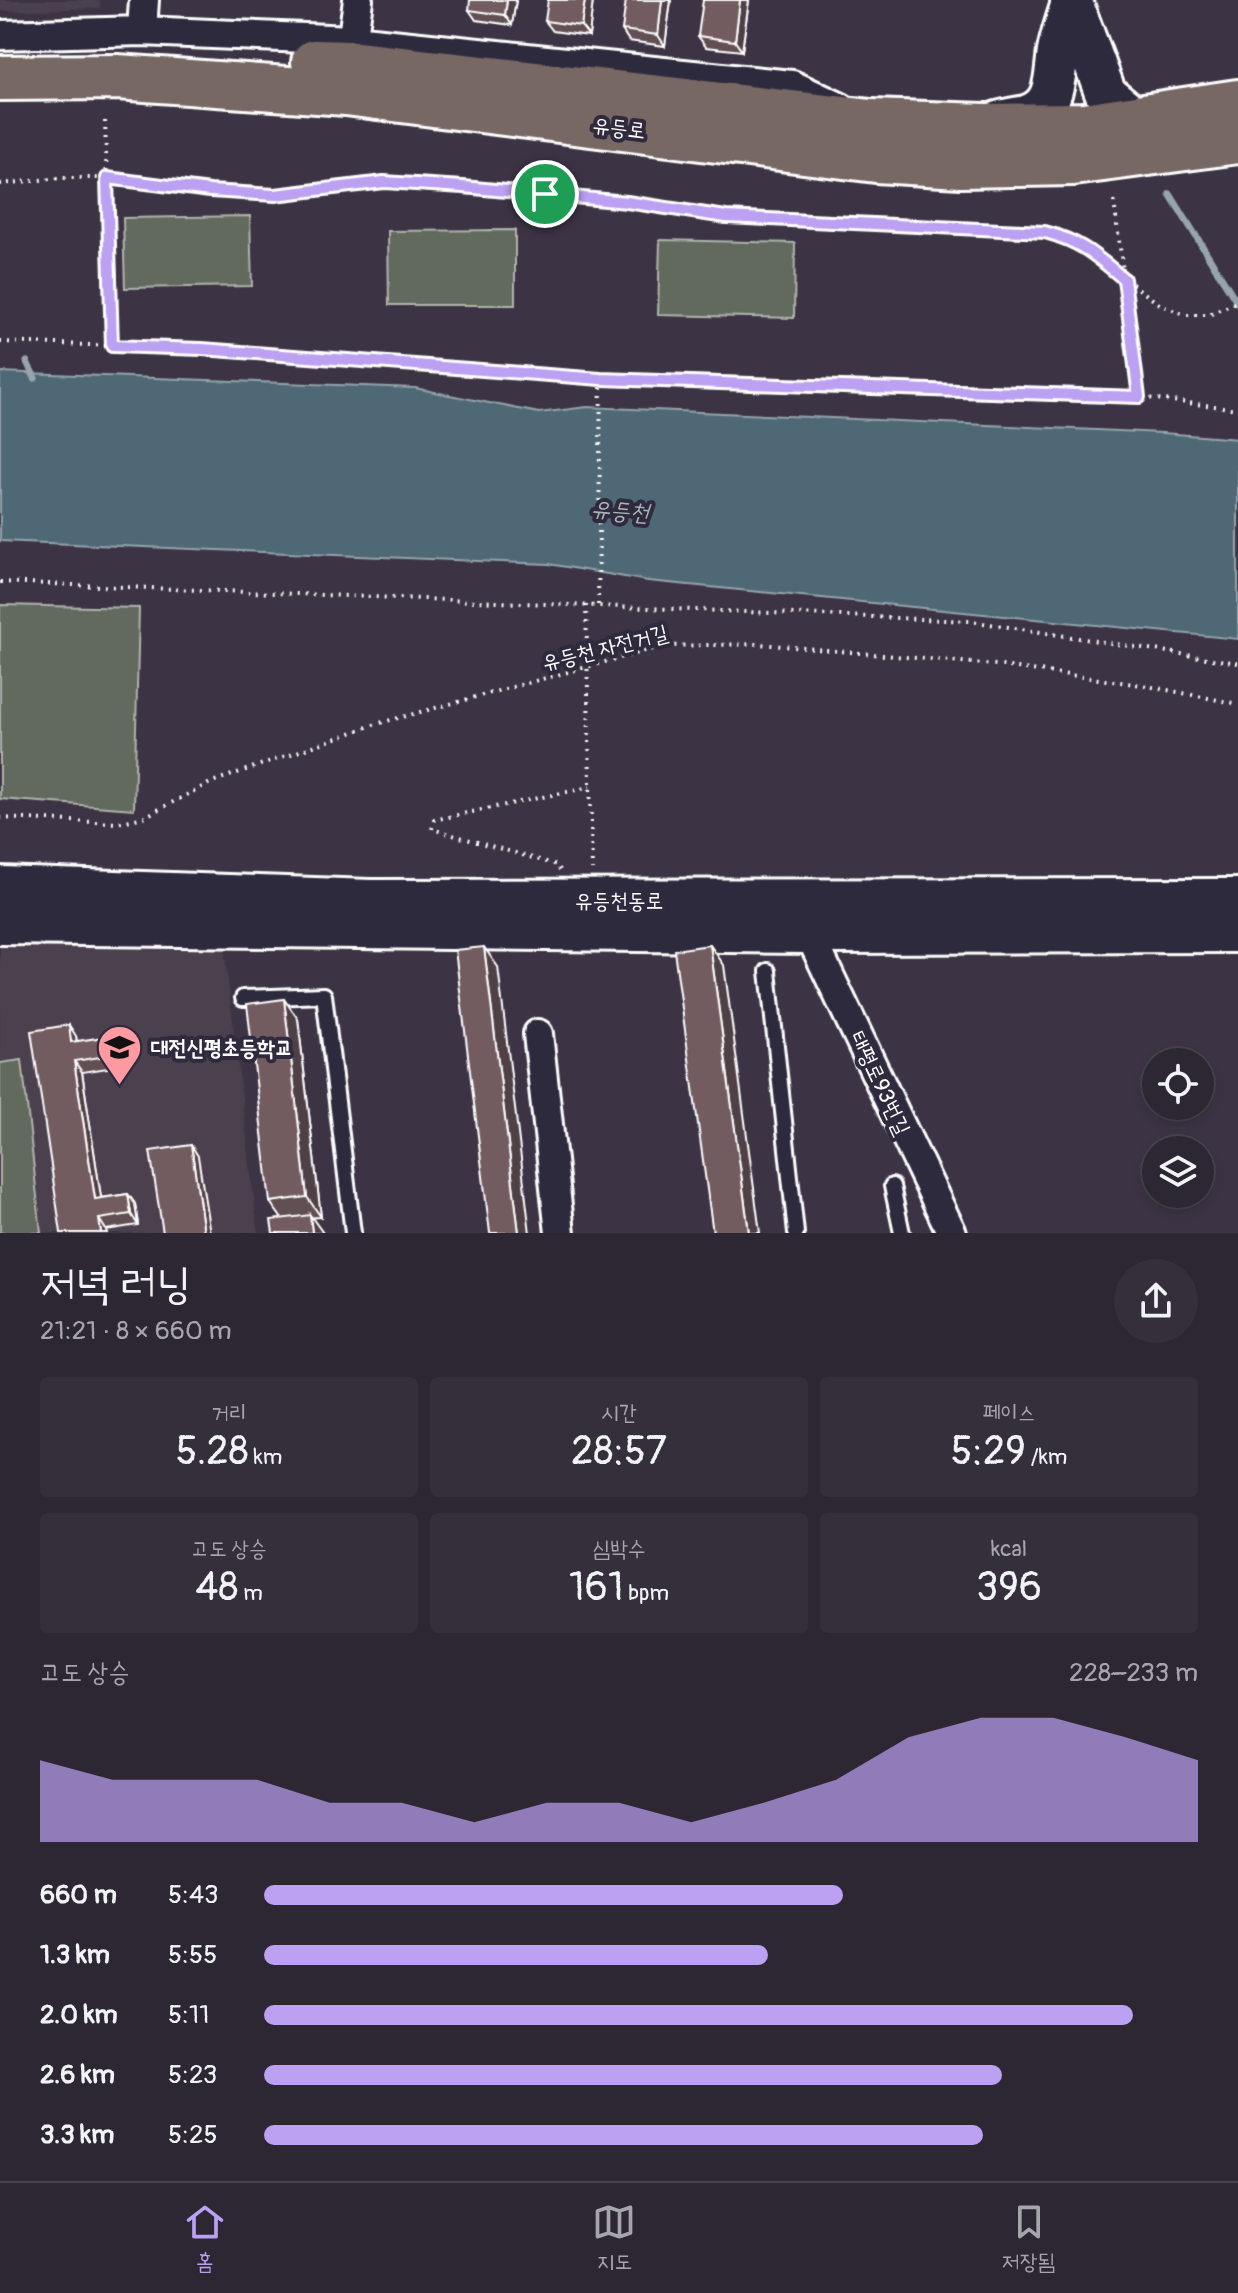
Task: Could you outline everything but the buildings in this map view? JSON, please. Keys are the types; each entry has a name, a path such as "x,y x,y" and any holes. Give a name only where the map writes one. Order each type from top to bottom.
{"main road":[{"path":"1072,2 1106,94 1134,117"},
{"path":"985,126 1013,116 1028,116 1045,103 1055,88 1058,51 1072,2"},
{"name":"유등로","path":"0,55 117,54 349,66 871,122 1084,125 1219,105"},
{"name":"유등로","path":"0,78 150,79 349,66 860,158 918,163 1073,163 1238,141"},
{"path":"0,105 119,89 150,79"},
{"path":"1219,105 1238,89"},
{"name":"유등천동로","path":"0,887 370,900 1238,899"},
{"name":"유등천동로","path":"0,924 809,933 1238,932"}],"street":[{"path":"142,31 144,0"},
{"path":"0,35 142,31 349,66 358,0"},
{"name":"태평로93번길","path":"809,933 952,1233"},
{"path":"538,1034 560,1233"}],"lane":[{"path":"768,971 796,1233"},
{"path":"243,998 324,995 353,1233"},
{"path":"892,1186 902,1233"}],"path":[{"path":"105,121 112,346"},
{"path":"0,184 60,178 107,178 210,191 275,195 384,182 627,202 726,217 1045,232 1071,239 1162,306 1186,315 1209,315 1238,301"},
{"path":"1114,201 1139,397"},
{"path":"0,342 202,349 601,379 1139,397 1238,409"},
{"path":"598,605 601,379"},
{"path":"0,582 970,621 1238,663"},
{"path":"586,605 592,875"},
{"name":"유등천 자전거길","path":"0,818 117,823 144,817 212,782 376,724 664,646 760,644 995,665 1142,685 1238,704"},
{"path":"562,873 557,865 432,829 434,820 590,787"}],"shaded area":[{"path":"0,0 100,0 100,8 0,11"},
{"name":"대전신평초등학교","path":"223,939 258,1233 0,1233 0,940"}],"green space":[{"path":"250,216 252,286 125,288 123,218"},
{"path":"515,230 515,305 389,305 388,231"},
{"path":"660,240 795,243 794,318 658,315"},
{"path":"0,605 139,608 134,809 0,799"},
{"path":"22,1060 41,1233 0,1233 0,1063"}],"water":[{"name":"유등천","path":"0,372 415,388 539,413 587,407 1238,439 1238,639 648,581 549,564 0,541"}],"waterway":[{"path":"1170,194 1238,304"},
{"path":"27,362 35,378"}],"place":[{"name":"대전신평초등학교","path":"120,1087"}],"route":[{"path":"107,178 210,191 275,195 384,182 545,194 627,202 726,217 1045,232 1071,239 1124,279 1139,397 601,379 202,349 112,346 107,178"}]}
